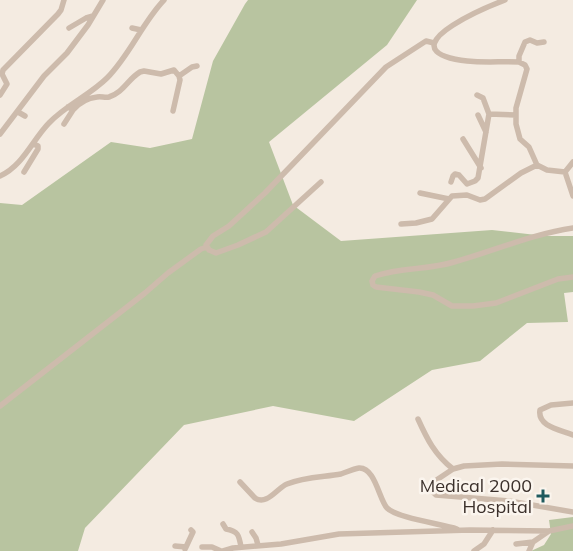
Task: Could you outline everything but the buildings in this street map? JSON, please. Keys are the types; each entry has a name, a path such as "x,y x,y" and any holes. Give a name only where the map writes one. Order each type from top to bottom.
{"street":[{"path":"0,95 7,84 2,74 3,70 62,10 64,0"},
{"path":"0,134 44,76 67,53 103,0"},
{"path":"0,176 10,170 34,144 46,126 107,78 164,0"},
{"path":"505,0 469,16 441,33 434,44 436,50 450,58 468,61 519,62 525,65 527,69 516,115 520,139 529,147 537,165 547,170 565,172"},
{"path":"69,28 93,16"},
{"path":"132,28 141,30"},
{"path":"519,62 519,56 525,42 530,40 537,44 544,42"},
{"path":"207,248 206,245 213,236 229,226 265,193 386,67 426,41 434,44"},
{"path":"179,76 192,67 197,66"},
{"path":"64,124 70,109 92,98 99,96 108,97 114,94 140,72 144,71 161,74 174,70 179,76 180,86 173,111"},
{"path":"451,182 455,174 459,174 467,184 470,184 478,178 481,168 490,114 483,98 477,95"},
{"path":"18,112 25,116"},
{"path":"490,114 516,115"},
{"path":"478,115 486,132"},
{"path":"463,139 481,168"},
{"path":"24,172 38,149 38,146 34,144"},
{"path":"565,172 573,162"},
{"path":"401,224 432,219 452,196 467,195 480,200 485,199 521,173 537,165"},
{"path":"565,172 573,196"},
{"path":"0,406 201,249 207,248 216,253 266,232 321,182"},
{"path":"420,194 449,199"},
{"path":"573,228 545,233 455,262 393,270 375,276 372,281 376,287 433,295 452,306 473,306 496,303 558,279 573,277"},
{"path":"573,402 551,405 540,410 539,414 543,422 573,435"},
{"path":"418,419 432,448 437,455 453,468"},
{"path":"573,466 487,464 453,468 433,484 431,489 434,493 441,495 509,501 573,512"},
{"path":"240,482 255,498 264,500 269,498 278,488 288,484 343,473 358,468 363,469 373,479 387,508 406,516 461,530"},
{"path":"223,524 226,529 240,536 241,547"},
{"path":"202,547 212,547 222,551 241,547 281,544 339,534 461,530 549,531 573,526"},
{"path":"174,546 185,549 193,532 191,530"},
{"path":"474,551 484,544 493,530"},
{"path":"516,544 533,542 549,531"},
{"path":"252,532 258,545"},
{"path":"529,551 533,542"}],"green space":[{"path":"248,0 417,0 387,45 269,142 293,205 341,241 492,230 545,236 573,236 573,292 564,293 568,322 527,323 480,361 432,370 354,421 273,406 184,425 85,528 78,551 0,551 0,203 22,205 111,142 150,148 192,139 213,61"},
{"path":"573,517 573,551 531,551 544,545 551,534 549,520"}],"place":[{"name":"Medical 2000 Hospital","path":"543,496"}]}
